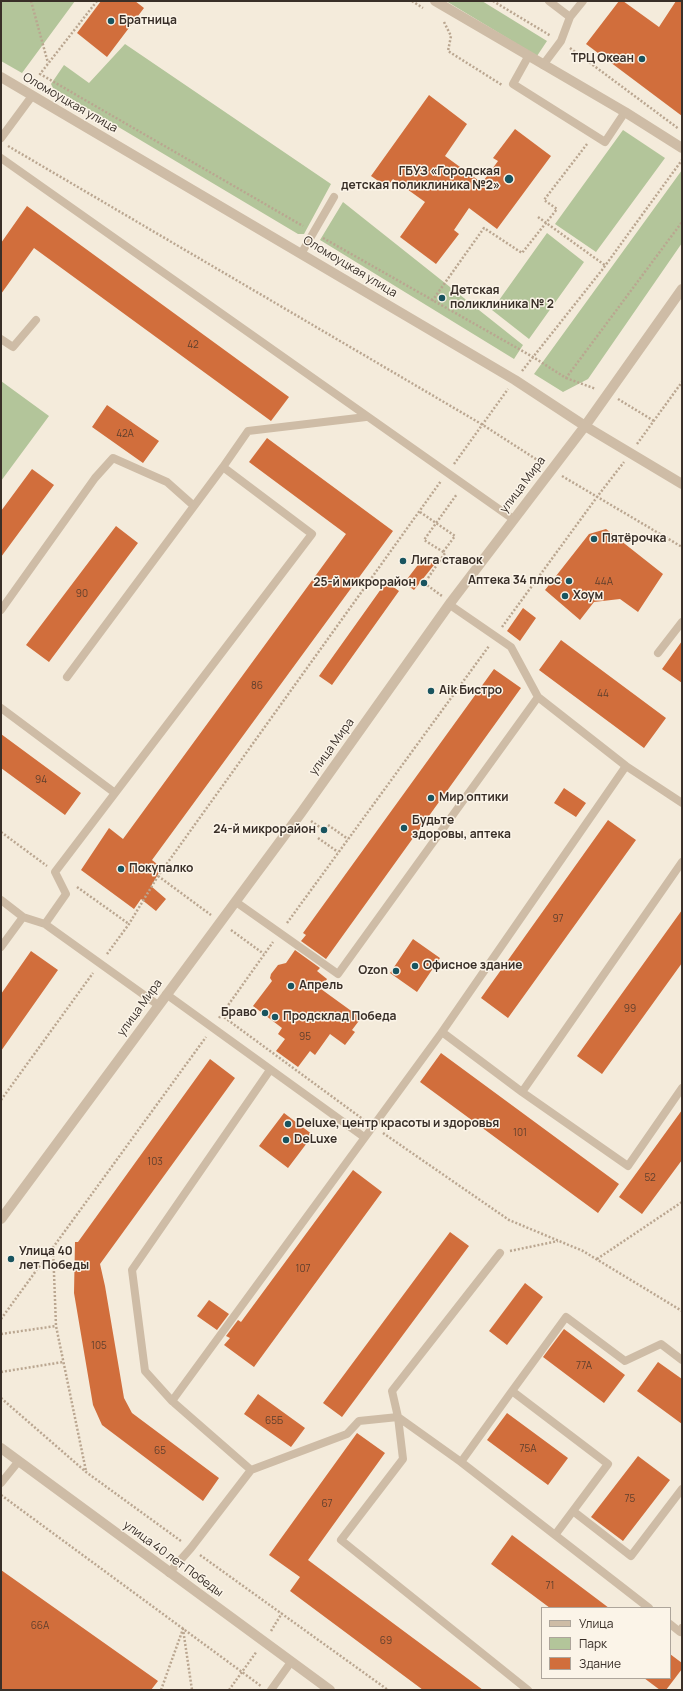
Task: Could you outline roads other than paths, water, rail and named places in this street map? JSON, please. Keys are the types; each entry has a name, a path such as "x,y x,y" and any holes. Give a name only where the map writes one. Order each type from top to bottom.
{"street":[{"path":"435,1 528,57 625,112 682,148"},
{"name":"Оломоуцкая улица","path":"1,77 515,380 585,426 682,484"},
{"name":"улица Мира","path":"1,1219 166,994 236,902 450,604 585,426 682,289"},
{"name":"улица 40 лет Победы","path":"1,1448 18,1462 330,1690"}],"lane":[{"path":"549,1 570,18"},
{"path":"543,65 561,41 570,18 583,1"},
{"path":"528,57 513,84 605,142 625,112"},
{"path":"1,138 32,96"},
{"path":"1,158 366,417 513,519"},
{"path":"301,254 334,197"},
{"path":"1,339 13,347 36,320"},
{"path":"67,677 248,431 366,417"},
{"path":"1,610 95,478 113,458 167,482 194,506"},
{"path":"44,924 66,894 55,872 312,534 223,466"},
{"path":"450,604 511,647 538,698 626,766 682,802"},
{"path":"658,654 682,622"},
{"path":"236,902 338,974 538,698"},
{"path":"1,708 115,793"},
{"path":"172,1401 442,1032 626,766"},
{"path":"522,1092 682,862"},
{"path":"1,900 23,917 44,924 158,1005"},
{"path":"1,947 23,917"},
{"path":"166,994 212,1029 364,1137"},
{"path":"442,1032 522,1092 628,1166 682,1088"},
{"path":"251,1470 172,1401 145,1371 132,1270 270,1070"},
{"path":"500,1253 392,1391 398,1416 403,1459 341,1540 528,1690"},
{"path":"461,1462 566,1317 625,1361 661,1344 682,1360"},
{"path":"512,1391 608,1464 555,1535"},
{"path":"169,1573 191,1548 251,1470 347,1434 359,1421 398,1416 461,1462 648,1607"},
{"path":"1,1483 18,1462"},
{"path":"573,1511 630,1556 682,1489"},
{"path":"671,1625 680,1632 682,1628"},
{"path":"271,1690 291,1662"}],"place":[{"name":"Братница","path":"111,21"},
{"name":"ТРЦ Океан","path":"642,59"},
{"name":"ГБУЗ «Городская детская поликлиника №2»","path":"509,179"},
{"name":"Детская поликлиника № 2","path":"442,298"},
{"name":"Пятёрочка","path":"594,539"},
{"name":"Лига ставок","path":"403,561"},
{"name":"Аптека 34 плюс","path":"569,581"},
{"name":"25-й микрорайон","path":"424,583"},
{"name":"Хоум","path":"565,596"},
{"name":"Aik Бистро","path":"431,691"},
{"name":"Мир оптики","path":"431,798"},
{"name":"Будьте здоровы, аптека","path":"404,828"},
{"name":"24-й микрорайон","path":"324,830"},
{"name":"Покупалко","path":"121,869"},
{"name":"Офисное здание","path":"415,966"},
{"name":"Ozon","path":"396,971"},
{"name":"Апрель","path":"291,986"},
{"name":"Браво","path":"265,1013"},
{"name":"Продсклад Победа","path":"275,1017"},
{"name":"Deluxe, центр красоты и здоровья","path":"288,1124"},
{"name":"DeLuxe","path":"286,1140"},
{"name":"Улица 40 лет Победы","path":"11,1259"}]}
